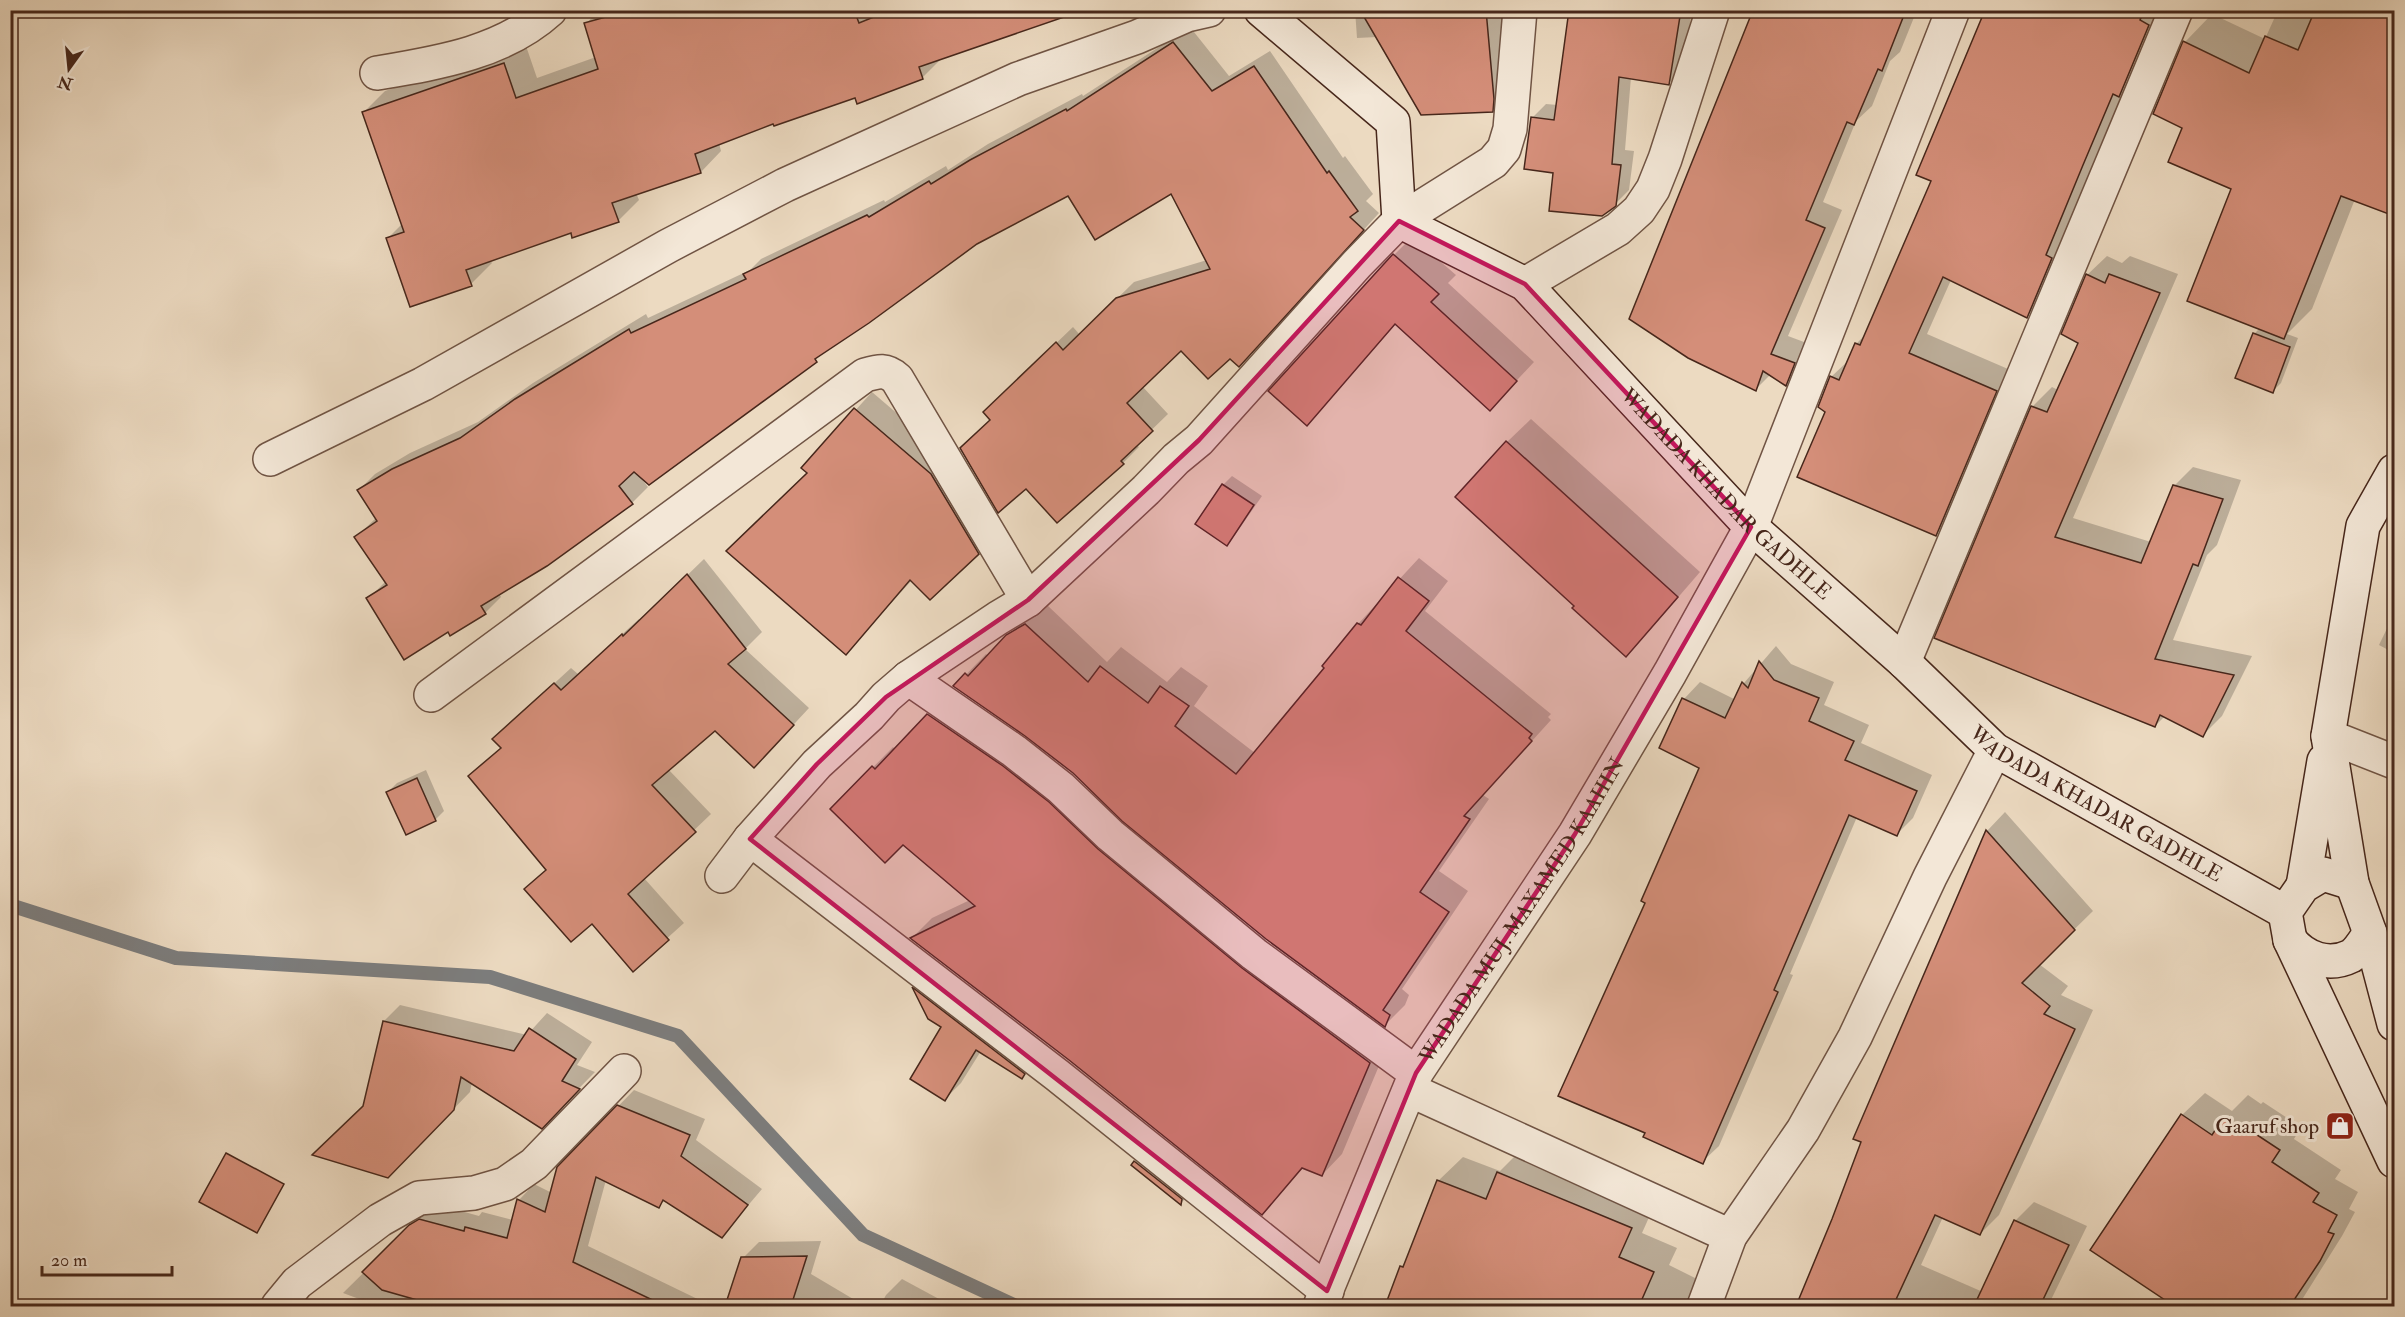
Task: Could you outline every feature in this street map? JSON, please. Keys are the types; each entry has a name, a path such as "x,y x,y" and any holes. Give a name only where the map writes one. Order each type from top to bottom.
{"street":[{"path":"377,74 437,63 483,50 534,24 550,10"},
{"path":"270,459 423,384 668,246 784,185 1018,79 1137,37 1187,15 1209,10"},
{"path":"1261,10 1393,122 1399,222"},
{"path":"722,876 750,839 817,764 908,678 1028,600 1176,459 1199,440 1341,281 1399,222 1493,162 1503,149 1510,129 1520,10"},
{"path":"1525,284 1618,229 1639,210 1653,189 1665,159 1713,10"},
{"name":"WADADA MUJ. MAXAMED KAAHIN","path":"1324,1299 1413,1081 1575,834 1670,673 1751,527 1953,10"},
{"path":"1904,662 2176,10"},
{"name":"WADADA KHADAR GADHLE","path":"1399,222 1525,284 1751,527 1904,662 1995,750 2293,913"},
{"path":"431,695 865,375 880,370 890,373 897,379 1028,600"},
{"path":"2370,933 2353,955 2325,962 2299,952 2293,913 2328,736 2363,526 2394,471"},
{"path":"908,678 1014,751 1061,788 1110,836 1413,1081 1730,1236"},
{"path":"2328,736 2394,762"},
{"path":"2328,736 2352,883 2370,933 2394,1024"},
{"path":"1704,1306 1730,1236 1803,1130 1855,1037 1930,877 1995,750"},
{"path":"750,839 1047,1068 1324,1299"},
{"path":"2293,913 2323,874 2352,883"},
{"path":"2293,913 2394,1161"},
{"path":"278,1306 297,1283 380,1220 419,1198 474,1193 505,1184 534,1164 624,1071"}],"highlighted area":[{"path":"1399,221 1525,284 1751,527 1575,834 1416,1073 1327,1291 750,839 817,764 886,697 1028,600 1199,440"}],"building":[{"path":"631,10 854,10 859,23 891,10 1066,10 1067,16 919,67 923,79 857,104 855,98 774,126 773,124 695,154 701,173 612,203 619,222 572,238 571,233 466,270 472,286 410,307 386,238 404,232 362,112 504,63 516,98 598,69 584,23"},
{"path":"1360,10 1486,10 1494,99 1493,112 1421,115"},
{"path":"1569,10 1681,10 1669,85 1619,77 1612,164 1621,165 1616,206 1602,216 1549,211 1553,173 1524,169 1531,117 1554,120"},
{"path":"1753,10 1906,10 1882,71 1878,69 1854,125 1847,122 1806,220 1825,228 1771,354 1795,363 1786,386 1763,371 1756,391 1688,358 1629,319"},
{"path":"1985,10 2121,10 2141,18 2140,20 2149,25 2119,97 2113,94 2083,165 2046,255 2052,258 2027,318 1943,277 1909,353 1997,391 1936,536 1797,477 1825,412 1818,407 1830,376 1839,380 1855,343 1860,345 1931,181 1916,175"},
{"path":"2315,10 2394,10 2394,216 2341,196 2284,339 2187,301 2231,189 2168,162 2182,128 2153,114 2183,41 2249,73 2265,36 2298,50"},
{"path":"1173,42 1212,91 1254,66 1327,173 1329,171 1358,211 1350,217 1364,230 1239,367 1230,359 1208,379 1181,351 1127,403 1153,431 1121,461 1124,464 1057,523 1026,489 998,513 960,448 990,420 983,412 1056,342 1063,350 1116,298 1210,269 1171,194 1095,240 1068,196 977,244 869,323 815,359 817,362 649,485 634,472 619,486 633,504 547,566 481,606 486,614 450,636 448,632 404,660 366,598 387,585 354,537 377,521 357,490 392,469 460,438 515,399 629,329 631,333 746,279 743,274 867,215 869,217 929,181 931,184 970,160 1066,109 1067,111"},
{"path":"1393,254 1439,294 1431,302 1517,381 1490,411 1395,324 1307,426 1268,391"},
{"path":"2086,274 2105,283 2109,274 2160,293 2055,537 2141,563 2173,485 2223,499 2198,566 2193,564 2155,659 2234,675 2203,737 2160,715 2155,727 1934,638 2031,406 2047,412 2078,343 2061,334"},
{"path":"2253,333 2290,347 2273,393 2235,378"},
{"path":"854,408 931,474 979,554 930,600 910,580 846,655 726,551 807,473 801,468"},
{"path":"1506,441 1678,597 1626,657 1455,497"},
{"path":"1222,484 1254,505 1227,546 1195,524"},
{"path":"687,574 746,649 728,664 794,725 754,768 715,731 652,785 696,832 628,894 669,940 633,972 592,924 571,942 524,889 546,870 468,776 501,748 492,739 554,683 561,690 622,634 623,636"},
{"path":"1398,577 1429,601 1406,631 1532,734 1529,738 1532,741 1464,816 1470,819 1420,892 1449,912 1383,1010 1390,1015 1385,1027 1266,939 1122,821 1073,773 953,686 965,673 968,676 1006,635 1025,624 1088,682 1100,666 1148,703 1160,686 1189,706 1175,726 1236,774 1324,668 1322,666 1357,623 1361,625"},
{"path":"1759,661 1774,680 1819,698 1809,721 1854,741 1845,760 1917,791 1897,836 1849,815 1774,990 1778,992 1703,1164 1643,1137 1645,1133 1558,1096 1645,903 1641,901 1699,768 1659,748 1682,698 1725,718 1742,682 1748,688"},
{"path":"927,714 1003,766 1049,802 1098,849 1242,968 1370,1063 1322,1176 1302,1168 1262,1215 1069,1060 910,938 975,906 903,845 885,863 830,809 872,766 875,769"},
{"path":"417,778 436,821 406,835 386,792"},
{"path":"1986,830 2075,930 2022,983 2050,1006 2044,1014 2075,1029 1980,1235 1935,1215 1893,1306 1796,1306 1861,1142 1853,1139"},
{"path":"912,987 1025,1074 1022,1079 976,1050 945,1101 910,1079 941,1027 928,1019"},
{"path":"383,1021 514,1051 529,1028 576,1059 562,1081 580,1089 542,1129 461,1077 454,1110 388,1178 312,1155 363,1106"},
{"path":"617,1105 690,1135 681,1156 748,1205 722,1238 663,1200 659,1208 596,1177 573,1262 665,1306 438,1306 382,1290 362,1272 409,1225 419,1219 464,1231 465,1227 507,1238 517,1199 545,1212 557,1167"},
{"path":"2181,1114 2212,1135 2224,1117 2238,1126 2239,1123 2280,1150 2272,1162 2319,1193 2313,1202 2337,1215 2328,1232 2334,1234 2320,1261 2290,1306 2174,1306 2090,1250"},
{"path":"226,1153 284,1184 257,1233 199,1202"},
{"path":"1134,1161 1182,1199 1181,1205 1131,1165"},
{"path":"1497,1172 1632,1228 1619,1257 1654,1272 1639,1306 1385,1306 1437,1180 1486,1199"},
{"path":"2014,1220 2069,1245 2040,1306 1974,1306"},
{"path":"807,1256 791,1306 725,1306 741,1257"}],"waterway":[{"path":"10,905 176,958 490,977 678,1036 863,1235 1016,1306"}],"place":[{"name":"Gaaruf shop","path":"2340,1126"}]}
